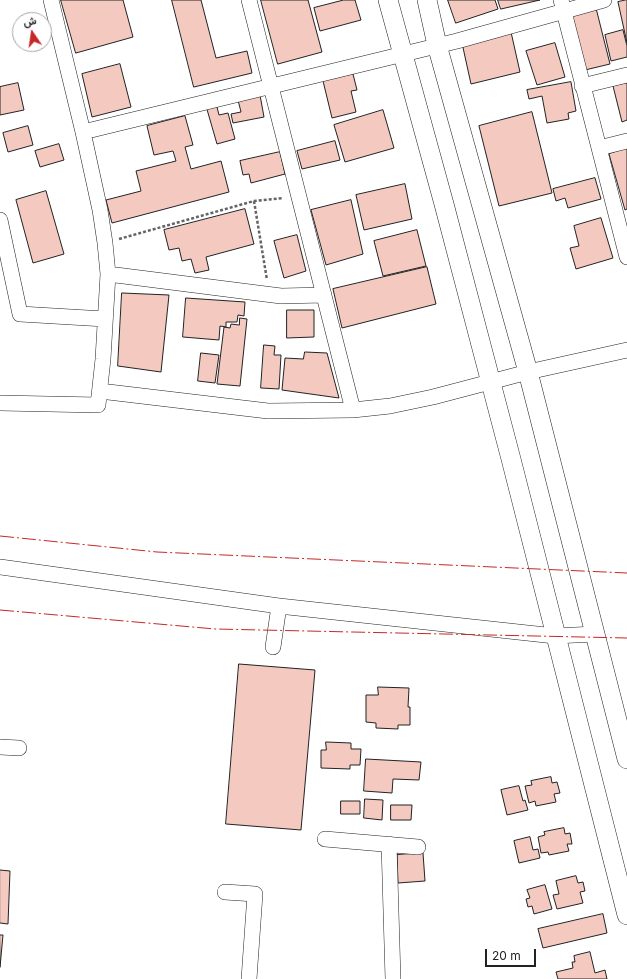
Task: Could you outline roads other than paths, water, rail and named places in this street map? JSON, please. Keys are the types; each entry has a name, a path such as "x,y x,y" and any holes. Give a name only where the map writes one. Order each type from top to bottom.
{"street":[{"path":"0,402 98,405 100,391 108,274 106,243 83,132 51,0"},
{"path":"249,0 353,410"},
{"path":"388,0 490,382 627,915"},
{"path":"427,0 437,45 528,372 627,759"},
{"path":"83,132 514,26 562,5 604,0"},
{"path":"562,5 599,148 624,230 627,257"},
{"path":"582,86 627,75"},
{"path":"599,148 627,141"},
{"path":"0,220 20,314 105,318"},
{"path":"108,274 269,294 324,295"},
{"path":"100,391 268,411 353,410 404,403 528,372 627,350"},
{"path":"0,567 279,606 555,636 595,634"},
{"path":"273,647 279,606"},
{"path":"0,747 20,748"},
{"path":"325,839 418,847"},
{"path":"389,844 393,979"},
{"path":"225,892 255,894 249,979"}]}
